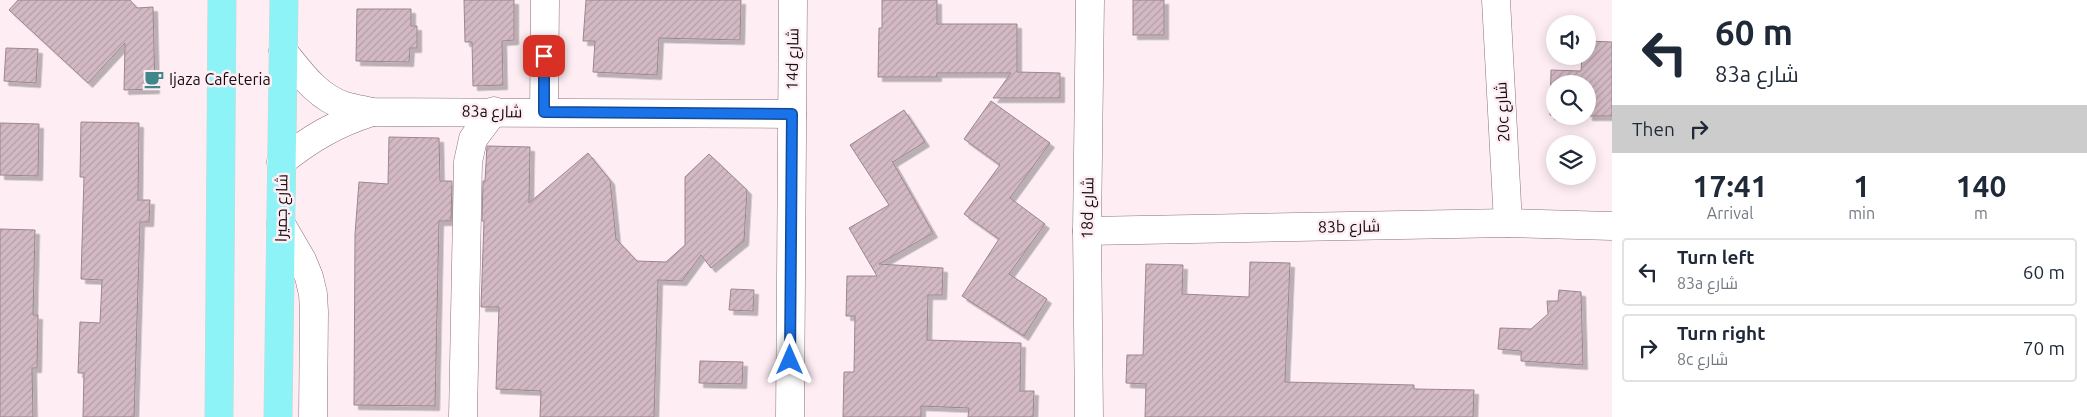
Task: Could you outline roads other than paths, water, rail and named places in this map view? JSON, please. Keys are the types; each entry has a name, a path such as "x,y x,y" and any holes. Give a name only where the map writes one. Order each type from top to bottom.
{"main road":[{"path":"219,417 222,0"},
{"name":"شارع جميرا","path":"278,417 284,0"}],"street":[{"path":"544,112 545,0"},
{"name":"14d شارع","path":"790,417 793,0"},
{"name":"18d شارع","path":"1089,417 1086,232 1090,0"},
{"name":"20c شارع","path":"1496,0 1508,223"},
{"name":"83a شارع","path":"283,51 312,85 330,99 344,105 372,112 494,111 792,114"},
{"path":"463,417 468,162 473,139 494,111"},
{"name":"83a شارع","path":"281,162 301,146 332,126 372,112"},
{"name":"83b شارع","path":"1086,232 1508,223 1612,226"},
{"path":"281,224 302,260 313,294 313,417"}],"place":[{"name":"Ijaza Cafeteria","path":"154,79"}]}
